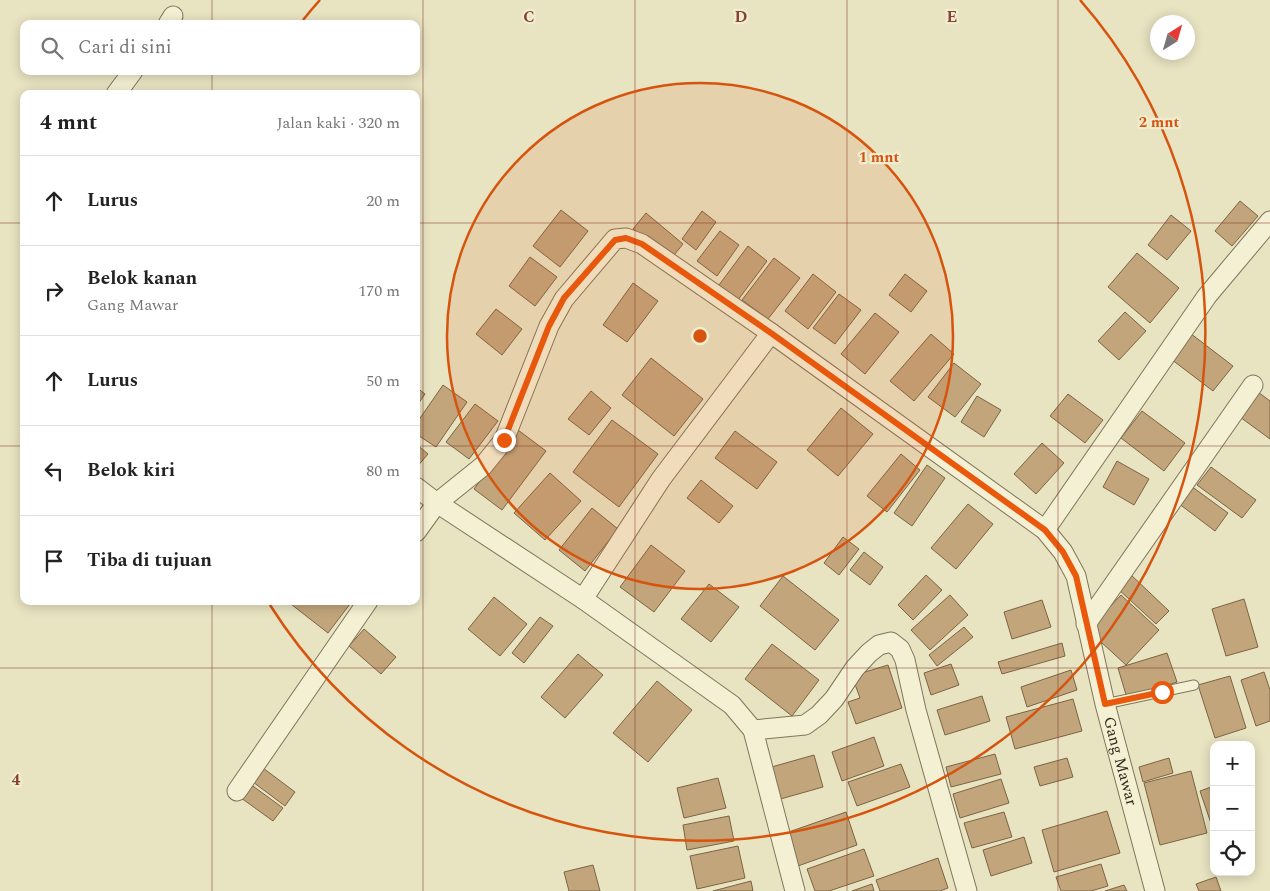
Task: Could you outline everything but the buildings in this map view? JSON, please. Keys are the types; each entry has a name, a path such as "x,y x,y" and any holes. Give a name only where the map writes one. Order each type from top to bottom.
{"street":[{"path":"119,90 130,75"},
{"path":"1045,530 1207,296 1270,222"},
{"name":"Gang Mawar","path":"437,502 483,466 504,440 549,326 564,298 615,240 626,238 642,244 771,333 1045,530 1063,552 1076,576 1105,704 1155,891"},
{"path":"583,599 661,479 771,333"},
{"path":"1086,624 1253,385"},
{"path":"420,490 583,599 732,705 752,730 795,891"},
{"path":"420,526 437,502"},
{"path":"237,791 365,605"},
{"path":"752,730 805,725 834,699 855,668 869,653 879,645 891,642 900,649 905,660 916,710 967,891"}],"lane":[{"path":"1105,704 1194,685"}],"route":[{"path":"504,440 549,326 564,298 615,240 626,238 642,244 771,333 1045,530 1063,552 1076,576 1105,704 1162,692"}]}
